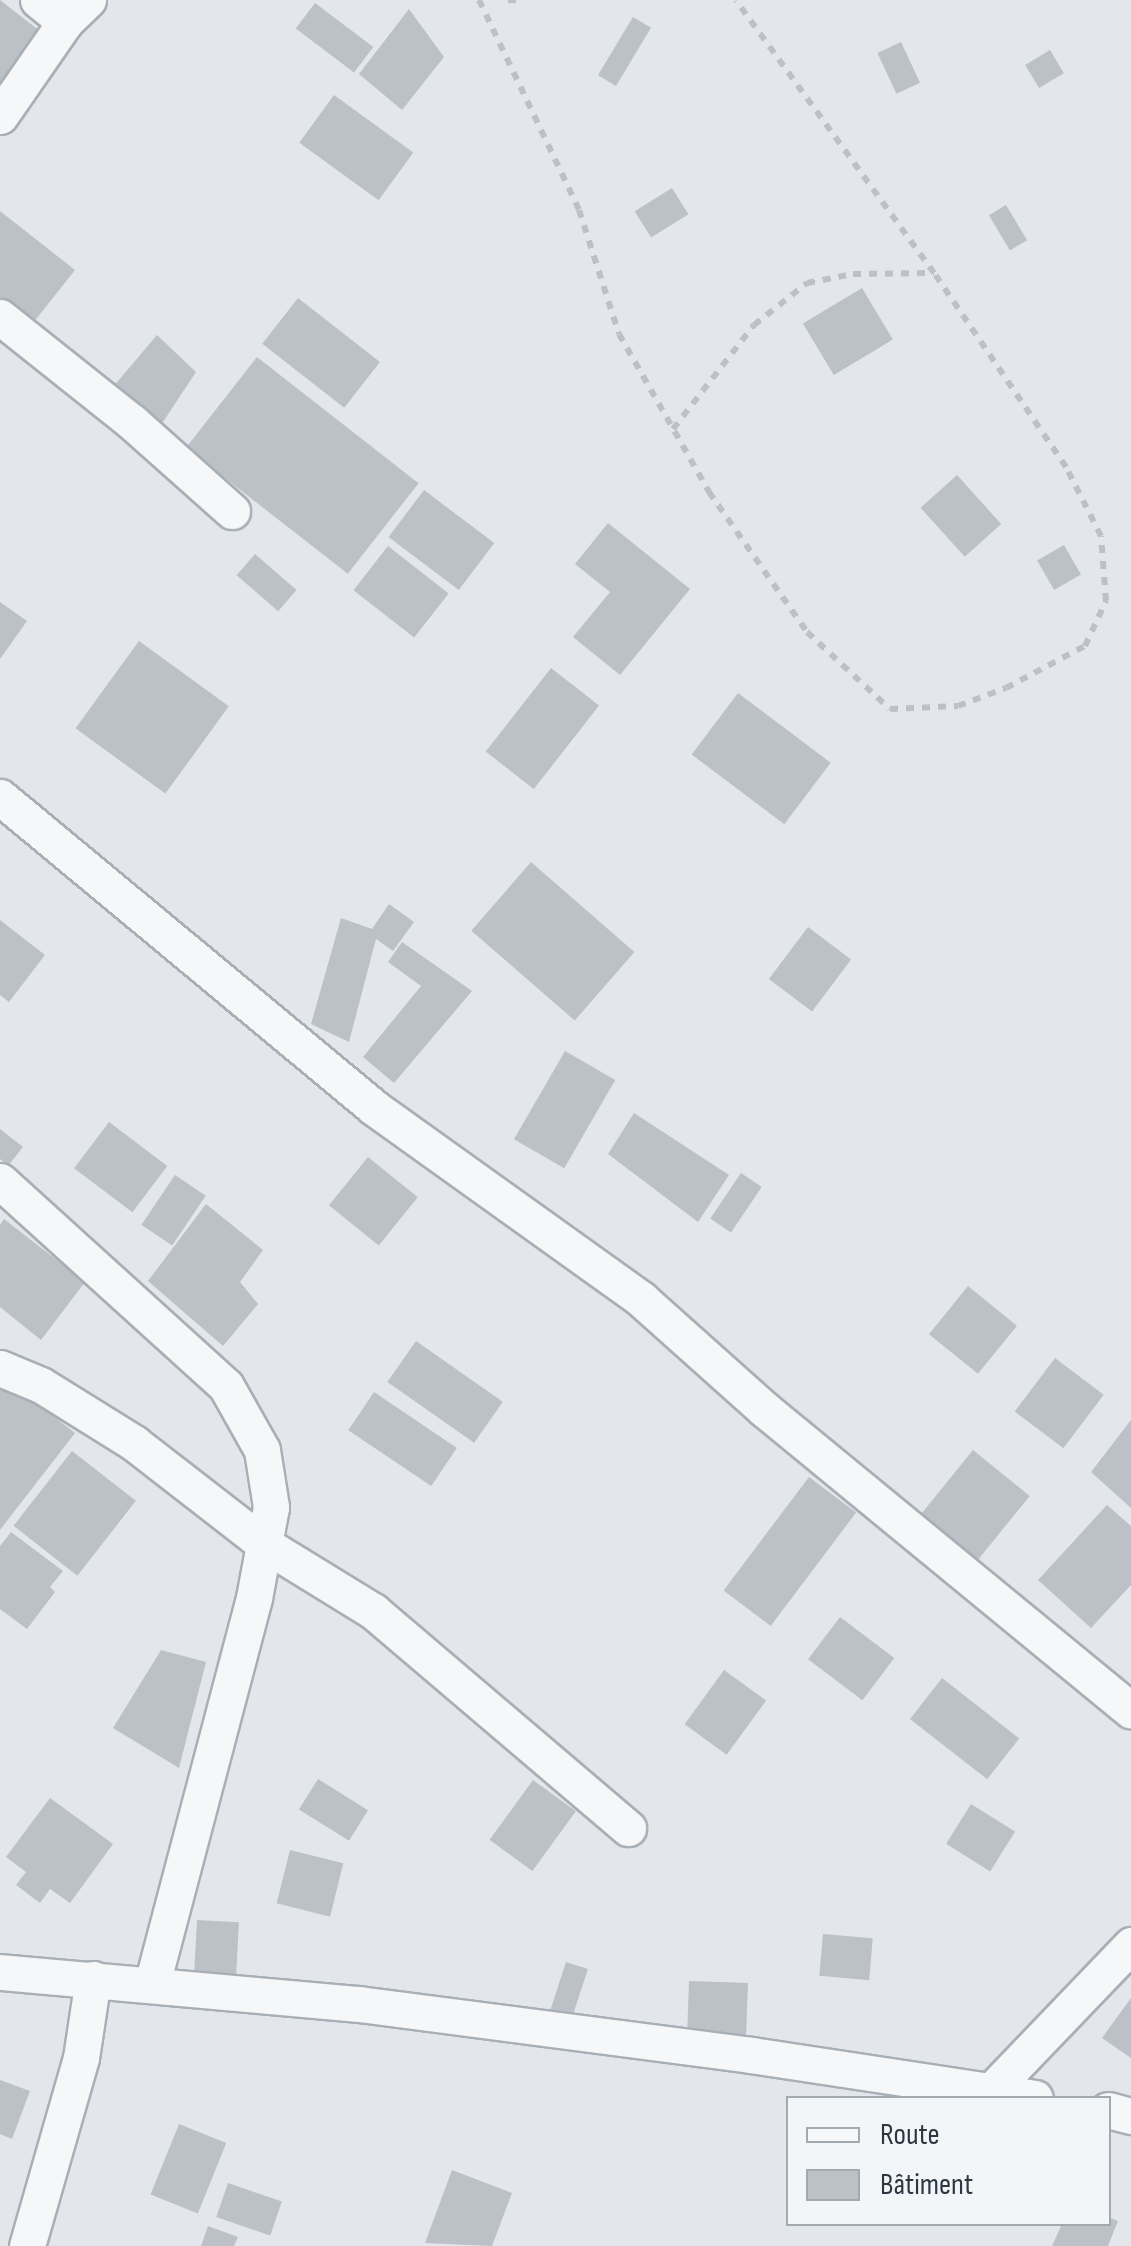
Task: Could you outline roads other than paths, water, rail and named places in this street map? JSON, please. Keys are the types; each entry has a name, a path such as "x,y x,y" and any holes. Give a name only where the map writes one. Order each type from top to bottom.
{"street":[{"path":"0,116 64,7"},
{"path":"0,318 132,422 232,511"},
{"path":"0,797 373,1107 641,1299 764,1409 1131,1710"},
{"path":"0,1180 226,1386 262,1450 271,1507 264,1544 183,1878 152,1985"},
{"path":"0,1368 41,1385 134,1443 264,1544 373,1611 628,1828"},
{"path":"990,2092 1131,1945"},
{"path":"0,1972 360,2004 1019,2096"},
{"path":"27,2246 81,2058 93,1980"}]}
